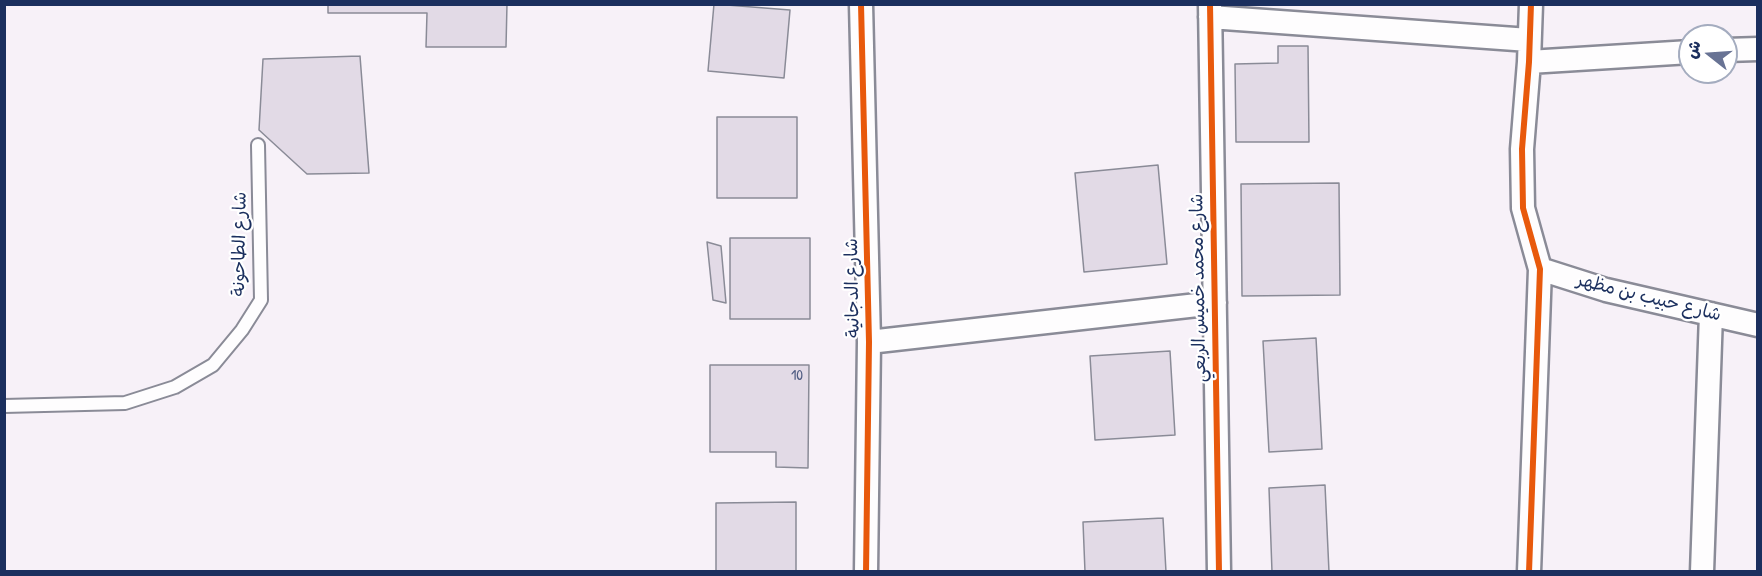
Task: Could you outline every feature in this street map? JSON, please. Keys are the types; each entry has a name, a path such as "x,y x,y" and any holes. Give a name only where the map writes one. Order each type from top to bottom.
{"street":[{"name":"شارع الدجانية","path":"861,4 869,342 866,572"},
{"path":"1529,572 1540,269 1523,208 1522,149 1531,4"},
{"name":"شارع محمد خميس الربعي","path":"1219,572 1210,11 1529,51 1678,52"},
{"path":"1738,49 1758,48"},
{"name":"شارع حبيب بن مظهر","path":"1540,269 1606,290 1758,325"},
{"name":"شارع الدجانية","path":"869,342 1215,303"},
{"path":"1702,572 1712,314"}],"lane":[{"name":"شارع الطاحونة","path":"4,406 125,403 175,387 213,365 242,330 261,300 258,145"}],"building":[{"path":"328,4 507,4 506,47 426,47 427,13 328,13"},
{"path":"714,4 790,10 784,78 708,71"},
{"path":"1278,46 1308,46 1309,142 1236,142 1235,64 1278,63"},
{"path":"360,56 369,173 307,174 259,130 263,59"},
{"path":"717,117 797,117 797,198 717,198"},
{"path":"1158,165 1167,264 1084,272 1075,173"},
{"path":"1339,183 1340,295 1242,296 1241,184"},
{"path":"730,238 810,238 810,319 730,319"},
{"path":"707,242 721,246 726,303 713,300"},
{"path":"1316,338 1322,449 1269,452 1263,341"},
{"path":"1170,351 1175,435 1095,440 1090,356"},
{"path":"710,365 809,365 808,468 776,467 776,452 710,452"},
{"path":"1325,485 1329,572 1272,572 1269,488"},
{"path":"796,502 796,572 716,572 716,503"},
{"path":"1163,518 1166,572 1085,572 1083,522"}],"cycle path":[{"path":"861,4 869,342 866,572"},
{"path":"1210,4 1219,572"},
{"path":"1529,572 1540,269 1523,208 1522,149 1531,4"}]}
